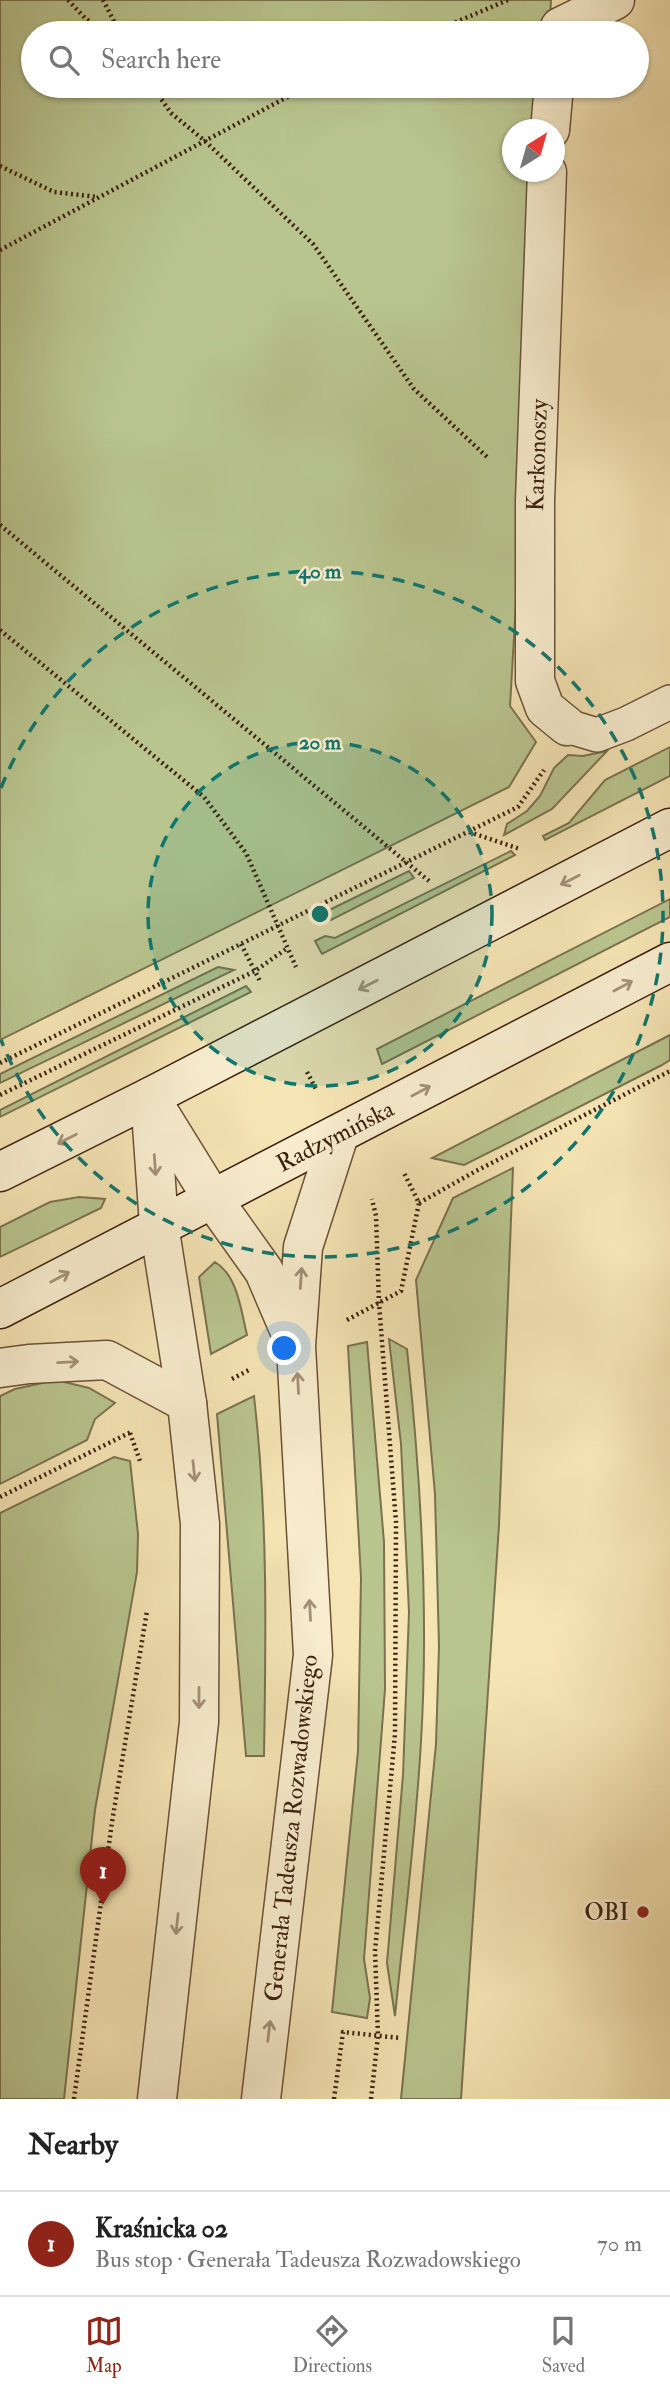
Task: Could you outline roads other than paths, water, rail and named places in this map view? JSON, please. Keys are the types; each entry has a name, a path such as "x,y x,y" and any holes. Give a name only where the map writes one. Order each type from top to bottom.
{"street":[{"path":"562,20 615,0"},
{"path":"551,119 553,98"},
{"name":"Karkonoszy","path":"547,182 535,501 535,681 545,708 568,726"},
{"path":"0,1172 670,828"},
{"name":"Radzymińska","path":"0,1309 670,962"},
{"path":"150,1097 212,1198 264,1271 296,1346"},
{"path":"150,1097 159,1225 187,1403 200,1524 199,1722 157,2099"},
{"path":"296,1346 303,1247 339,1135"},
{"name":"Generała Tadeusza Rozwadowskiego","path":"261,2099 313,1656 296,1346"},
{"path":"0,1368 107,1360 187,1403"}],"lane":[{"path":"568,726 597,735 670,702"}],"place":[{"name":"Kraśnicka 02","path":"103,1905"},
{"name":"OBI","path":"643,1912"}]}
